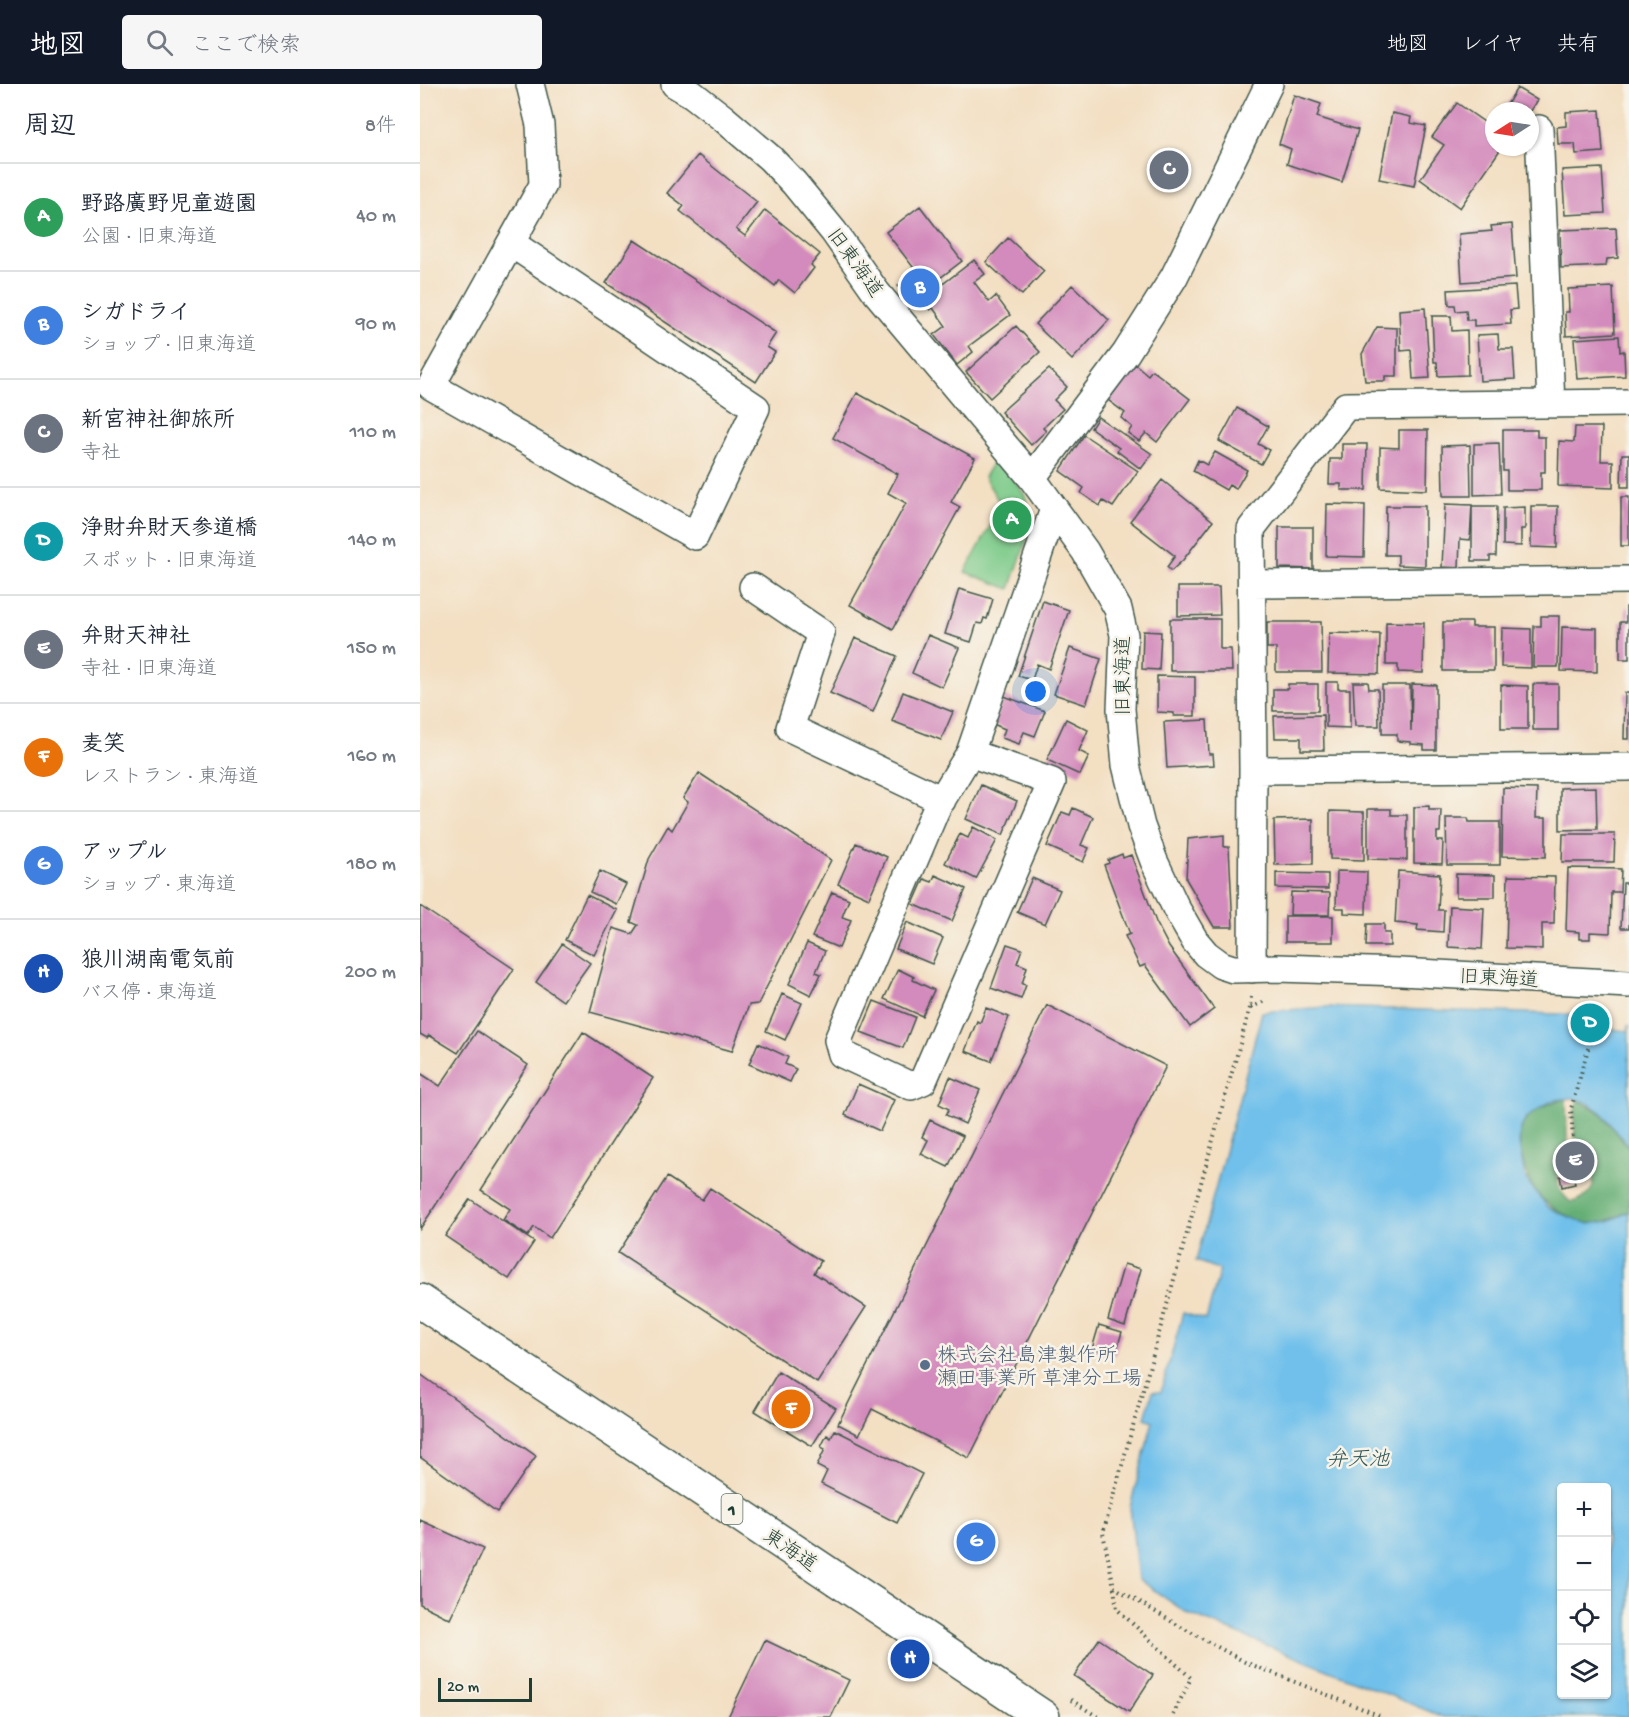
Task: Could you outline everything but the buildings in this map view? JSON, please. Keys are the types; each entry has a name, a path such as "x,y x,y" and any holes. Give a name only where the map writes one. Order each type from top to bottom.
{"highway":[{"name":"東海道","path":"420,1300 1043,1717"}],"street":[{"path":"511,243 756,408 695,536 431,386 543,185 540,125 530,84"},
{"name":"旧東海道","path":"675,84 692,94 757,146 794,183 834,232 876,292 1032,478 1085,551 1118,609 1124,635 1121,709 1126,765 1141,826 1154,861 1190,933 1206,954 1221,965 1233,969 1278,968 1400,972 1629,984"},
{"path":"1032,478 1126,353 1174,277 1269,84"},
{"path":"1539,129 1551,404"},
{"path":"1252,969 1251,529 1346,406 1629,403"},
{"path":"969,753 1052,782 922,1081 911,1086 842,1054 838,1040 936,809 969,753 1054,509"},
{"path":"1252,584 1629,580"},
{"path":"753,587 822,633 790,728 942,800"},
{"path":"1253,770 1629,767"}],"path":[{"path":"1172,1717 1191,1678 1117,1609 1103,1533 1250,1008"},
{"path":"1584,1176 1572,1140 1571,1109 1594,1025"},
{"path":"1114,1587 1245,1662 1383,1717"}],"green space":[{"path":"997,455 1026,497 1031,527 1010,589 965,572 997,514 1000,503 984,477"},
{"path":"1566,1099 1567,1136 1571,1162 1559,1169 1558,1183 1561,1191 1571,1202 1583,1198 1593,1185 1592,1174 1580,1153 1576,1139 1574,1118 1578,1100 1600,1112 1629,1148 1629,1211 1615,1218 1587,1223 1572,1218 1543,1200 1527,1174 1520,1147 1520,1135 1524,1123 1539,1109"}],"water":[{"name":"弁天池","path":"1326,1007 1591,1015 1588,1026 1628,1031 1629,1024 1629,1146 1601,1112 1586,1102 1573,1098 1548,1103 1525,1119 1520,1131 1519,1144 1525,1177 1548,1207 1589,1224 1609,1221 1629,1212 1629,1717 1443,1717 1187,1613 1138,1579 1130,1507 1153,1421 1145,1418 1153,1391 1161,1392 1183,1313 1206,1320 1220,1270 1196,1261 1262,1012"}],"place":[{"name":"新宮神社御旅所","path":"1169,170"},
{"name":"シガドライ","path":"920,288"},
{"name":"野路廣野児童遊園","path":"1012,520"},
{"name":"浄財弁財天参道橋","path":"1590,1023"},
{"name":"弁財天神社","path":"1575,1161"},
{"name":"株式会社島津製作所 瀬田事業所 草津分工場","path":"925,1365"},
{"name":"麦笑","path":"791,1409"},
{"name":"アップル","path":"976,1542"},
{"name":"狼川湖南電気前","path":"910,1659"}]}
